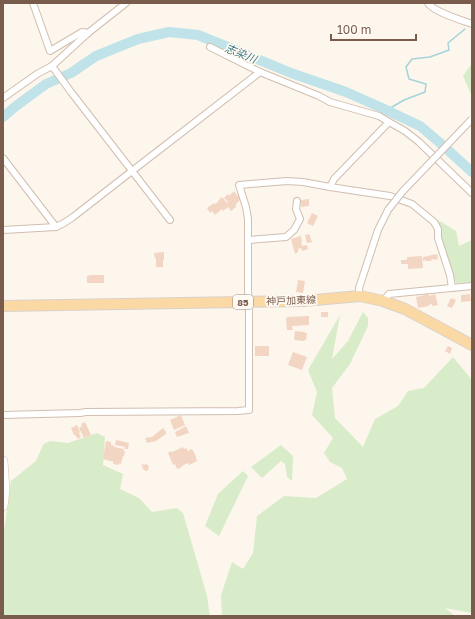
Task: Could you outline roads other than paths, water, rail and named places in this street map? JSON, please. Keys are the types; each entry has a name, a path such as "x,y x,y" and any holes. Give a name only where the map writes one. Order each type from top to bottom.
{"main road":[{"name":"神戸加東線","path":"3,306 304,301 360,296 383,301 405,309 472,345"}],"street":[{"path":"33,3 50,51 82,32 88,33"},
{"path":"3,98 37,74 52,66 88,33 126,3"},
{"path":"428,3 430,7 472,24"},
{"path":"210,47 260,72 330,102 379,116 405,131 419,142 472,193"},
{"path":"52,66 70,92 170,220"},
{"path":"3,230 56,227 73,218 260,72"},
{"path":"360,296 359,288 378,230 388,210 403,190 472,119"},
{"path":"330,187 334,179 389,122"},
{"path":"3,158 56,227"},
{"path":"3,415 86,412 249,410 249,240 247,213 239,185 287,181 302,182 390,196 412,204 434,222 438,229 438,238 450,275 452,288"},
{"path":"249,240 286,237 294,230 300,219 296,209 297,201"},
{"path":"383,301 389,294 472,286"},
{"path":"3,461 3,506"}],"waterway":[{"path":"387,110 404,100 425,92 426,84 409,79 406,67 412,59 430,57 449,50 448,43 465,29"},
{"name":"志染川","path":"3,117 46,84 71,73 96,56 138,39 169,32 198,35 291,73 346,92 420,126 472,172"}]}
